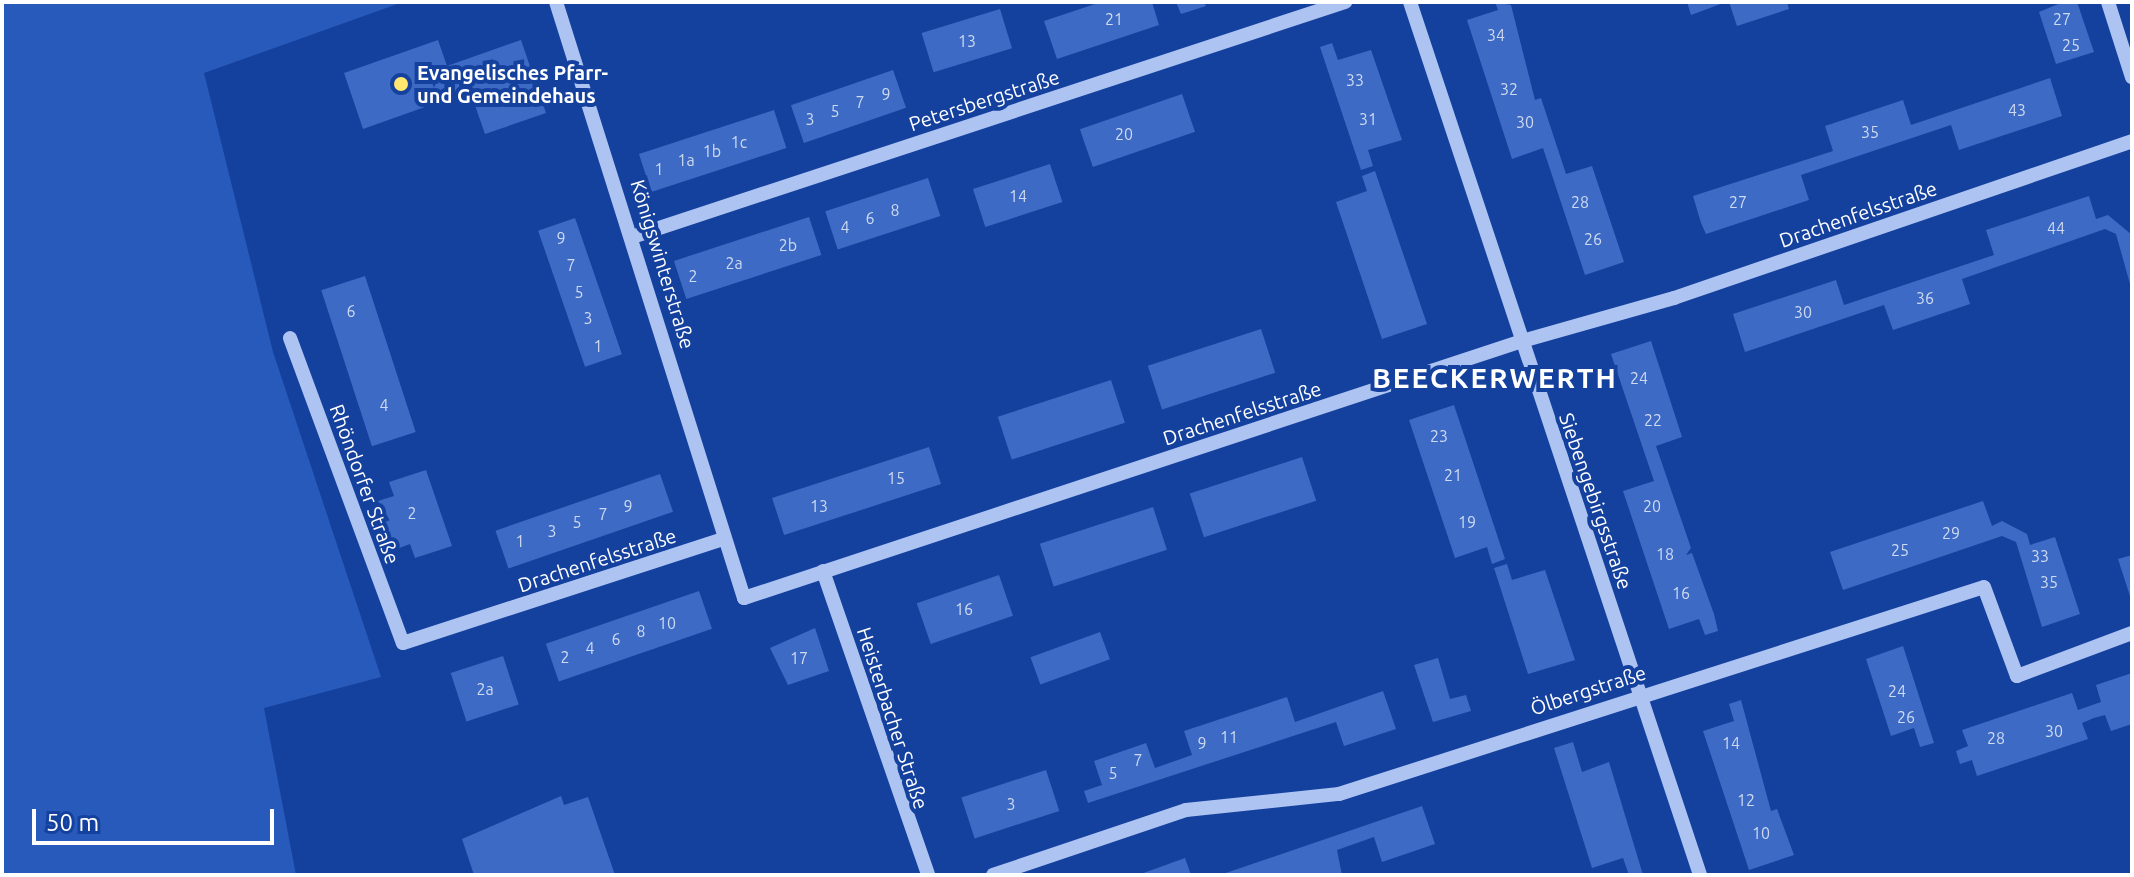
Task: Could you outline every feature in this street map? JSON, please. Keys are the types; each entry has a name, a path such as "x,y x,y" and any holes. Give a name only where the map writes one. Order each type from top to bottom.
{"street":[{"name":"Königswinterstraße","path":"556,2 635,236 724,539"},
{"name":"Petersbergstraße","path":"635,236 1345,2"},
{"name":"Siebengebirgsstraße","path":"1410,2 1700,875"},
{"path":"2108,2 2132,77"},
{"name":"Drachenfelsstraße","path":"403,643 724,539 744,598 1522,341 1674,298 2132,141"},
{"name":"Rhöndorfer Straße","path":"290,338 403,643"},
{"name":"Heisterbacher Straße","path":"823,571 928,875"},
{"name":"Ölbergstraße","path":"993,875 1186,810 1339,794 1640,694 1984,587 2017,676 2132,633"}],"shaded area":[{"path":"2,2 403,2 204,73 273,352 381,677 264,708 296,875 2,875"}],"building":[{"path":"1101,2 1152,2 1159,25 1057,59 1044,21"},
{"path":"1176,2 1204,2 1206,6 1181,14"},
{"path":"1495,2 1511,5 1535,100 1541,98 1566,174 1592,166 1624,262 1585,275 1543,148 1512,159 1467,20 1498,10"},
{"path":"1687,2 1726,2 1691,15"},
{"path":"1729,2 1787,2 1789,9 1737,26"},
{"path":"2063,2 2077,2 2094,52 2056,64 2039,12"},
{"path":"1000,9 1012,48 934,72 922,33"},
{"path":"438,40 447,66 521,40 546,113 485,134 470,91 363,129 344,73"},
{"path":"1332,43 1338,60 1371,50 1402,140 1368,150 1373,166 1361,170 1320,47"},
{"path":"893,70 906,108 804,143 791,105"},
{"path":"2050,78 2062,116 1959,150 1951,125 1801,175 1809,200 1706,234 1701,223 1693,196 1833,151 1825,126 1903,100 1911,125"},
{"path":"1182,94 1195,132 1093,167 1080,129"},
{"path":"774,110 786,148 651,192 639,154"},
{"path":"1050,164 1062,202 985,227 973,189"},
{"path":"1375,171 1427,324 1382,339 1336,202 1367,191 1362,176"},
{"path":"928,178 940,216 838,249 825,211"},
{"path":"2089,196 2096,219 2108,215 2132,235 2132,291 2116,234 2105,229 1962,279 1970,304 1893,330 1884,305 1745,352 1733,314 1836,280 1844,305 1994,255 1986,230"},
{"path":"809,217 821,255 686,299 674,261"},
{"path":"575,218 622,354 585,367 538,231"},
{"path":"365,276 416,432 372,446 321,290"},
{"path":"1261,329 1275,373 1162,410 1148,366"},
{"path":"1651,341 1682,437 1656,446 1691,548 1686,555 1692,553 1714,614 1718,631 1705,635 1699,619 1669,629 1623,491 1654,481 1611,354"},
{"path":"1111,380 1125,423 1012,460 998,417"},
{"path":"1454,405 1505,559 1492,564 1487,547 1455,558 1409,420"},
{"path":"929,447 941,484 784,535 772,498"},
{"path":"1302,457 1316,501 1204,537 1190,493"},
{"path":"426,470 452,546 415,558 410,544 394,550 378,501 394,496 389,482"},
{"path":"660,474 673,512 509,568 495,531"},
{"path":"1983,501 1992,526 2002,521 2027,534 2030,545 2055,537 2080,614 2042,627 2016,542 2002,536 1843,590 1830,552"},
{"path":"1153,507 1167,550 1054,587 1040,544"},
{"path":"2132,555 2132,599 2131,599 2118,559"},
{"path":"1507,564 1512,580 1545,570 1575,660 1528,674 1494,568"},
{"path":"999,575 1013,616 931,644 917,603"},
{"path":"699,591 712,629 559,682 546,644"},
{"path":"815,628 829,671 788,685 770,648"},
{"path":"1100,632 1110,659 1040,685 1030,657"},
{"path":"1903,646 1934,743 1920,747 1914,728 1891,736 1866,659"},
{"path":"503,656 519,705 466,721 451,673"},
{"path":"1438,658 1450,699 1466,695 1471,711 1433,722 1414,665"},
{"path":"2132,673 2132,724 2111,731 2105,715 2094,718 2082,723 2088,739 1977,776 1972,760 1960,764 1956,751 1968,746 1962,730 2072,693 2078,710 2101,702 2096,685"},
{"path":"1383,691 1396,729 1344,746 1336,722 1088,803 1084,791 1102,785 1094,761 1146,743 1155,768 1192,755 1184,731 1287,697 1295,722"},
{"path":"1741,700 1771,811 1777,809 1794,855 1749,870 1703,731 1734,721 1729,704"},
{"path":"1573,742 1582,772 1609,762 1643,875 1629,875 1623,858 1592,868 1554,748"},
{"path":"1046,770 1059,811 975,838 961,798"},
{"path":"561,796 564,805 588,797 615,875 474,875 462,839"},
{"path":"1422,806 1435,844 1382,862 1374,837 1337,850 1342,875 1220,875"},
{"path":"1185,858 1191,875 1138,875"}],"place":[{"name":"Evangelisches Pfarr- und Gemeindehaus","path":"401,84"}],"district":[{"name":"BEECKERWERTH","path":"1495,378"}]}
